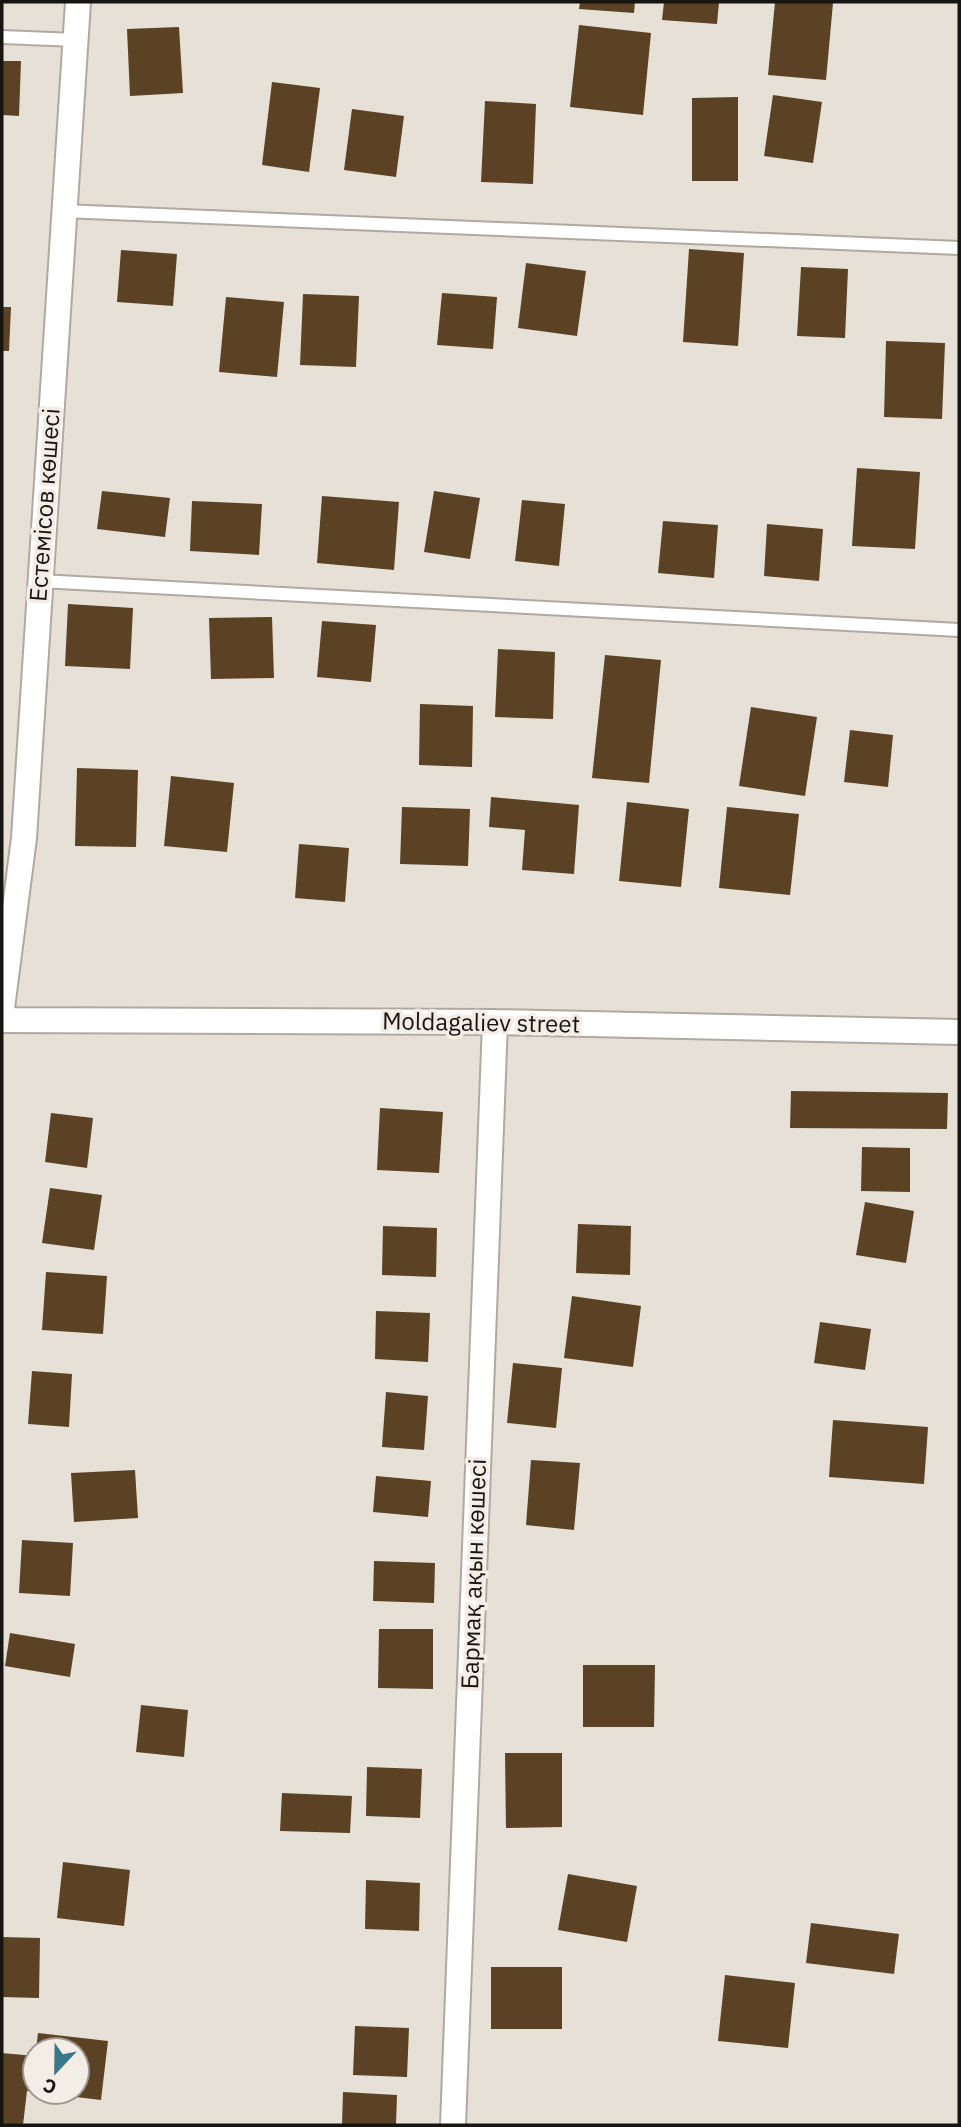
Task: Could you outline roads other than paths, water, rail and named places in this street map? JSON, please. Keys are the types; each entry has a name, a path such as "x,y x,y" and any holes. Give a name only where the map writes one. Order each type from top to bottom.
{"street":[{"name":"Естемісов көшесі","path":"2,1008 24,838 78,2"},
{"name":"Moldagaliev street","path":"2,1020 495,1022 959,1032"},
{"name":"Бармақ ақын көшесі","path":"453,2125 495,1022"}],"lane":[{"path":"2,37 76,40"},
{"path":"63,211 959,248"},
{"path":"40,581 959,631"}]}
